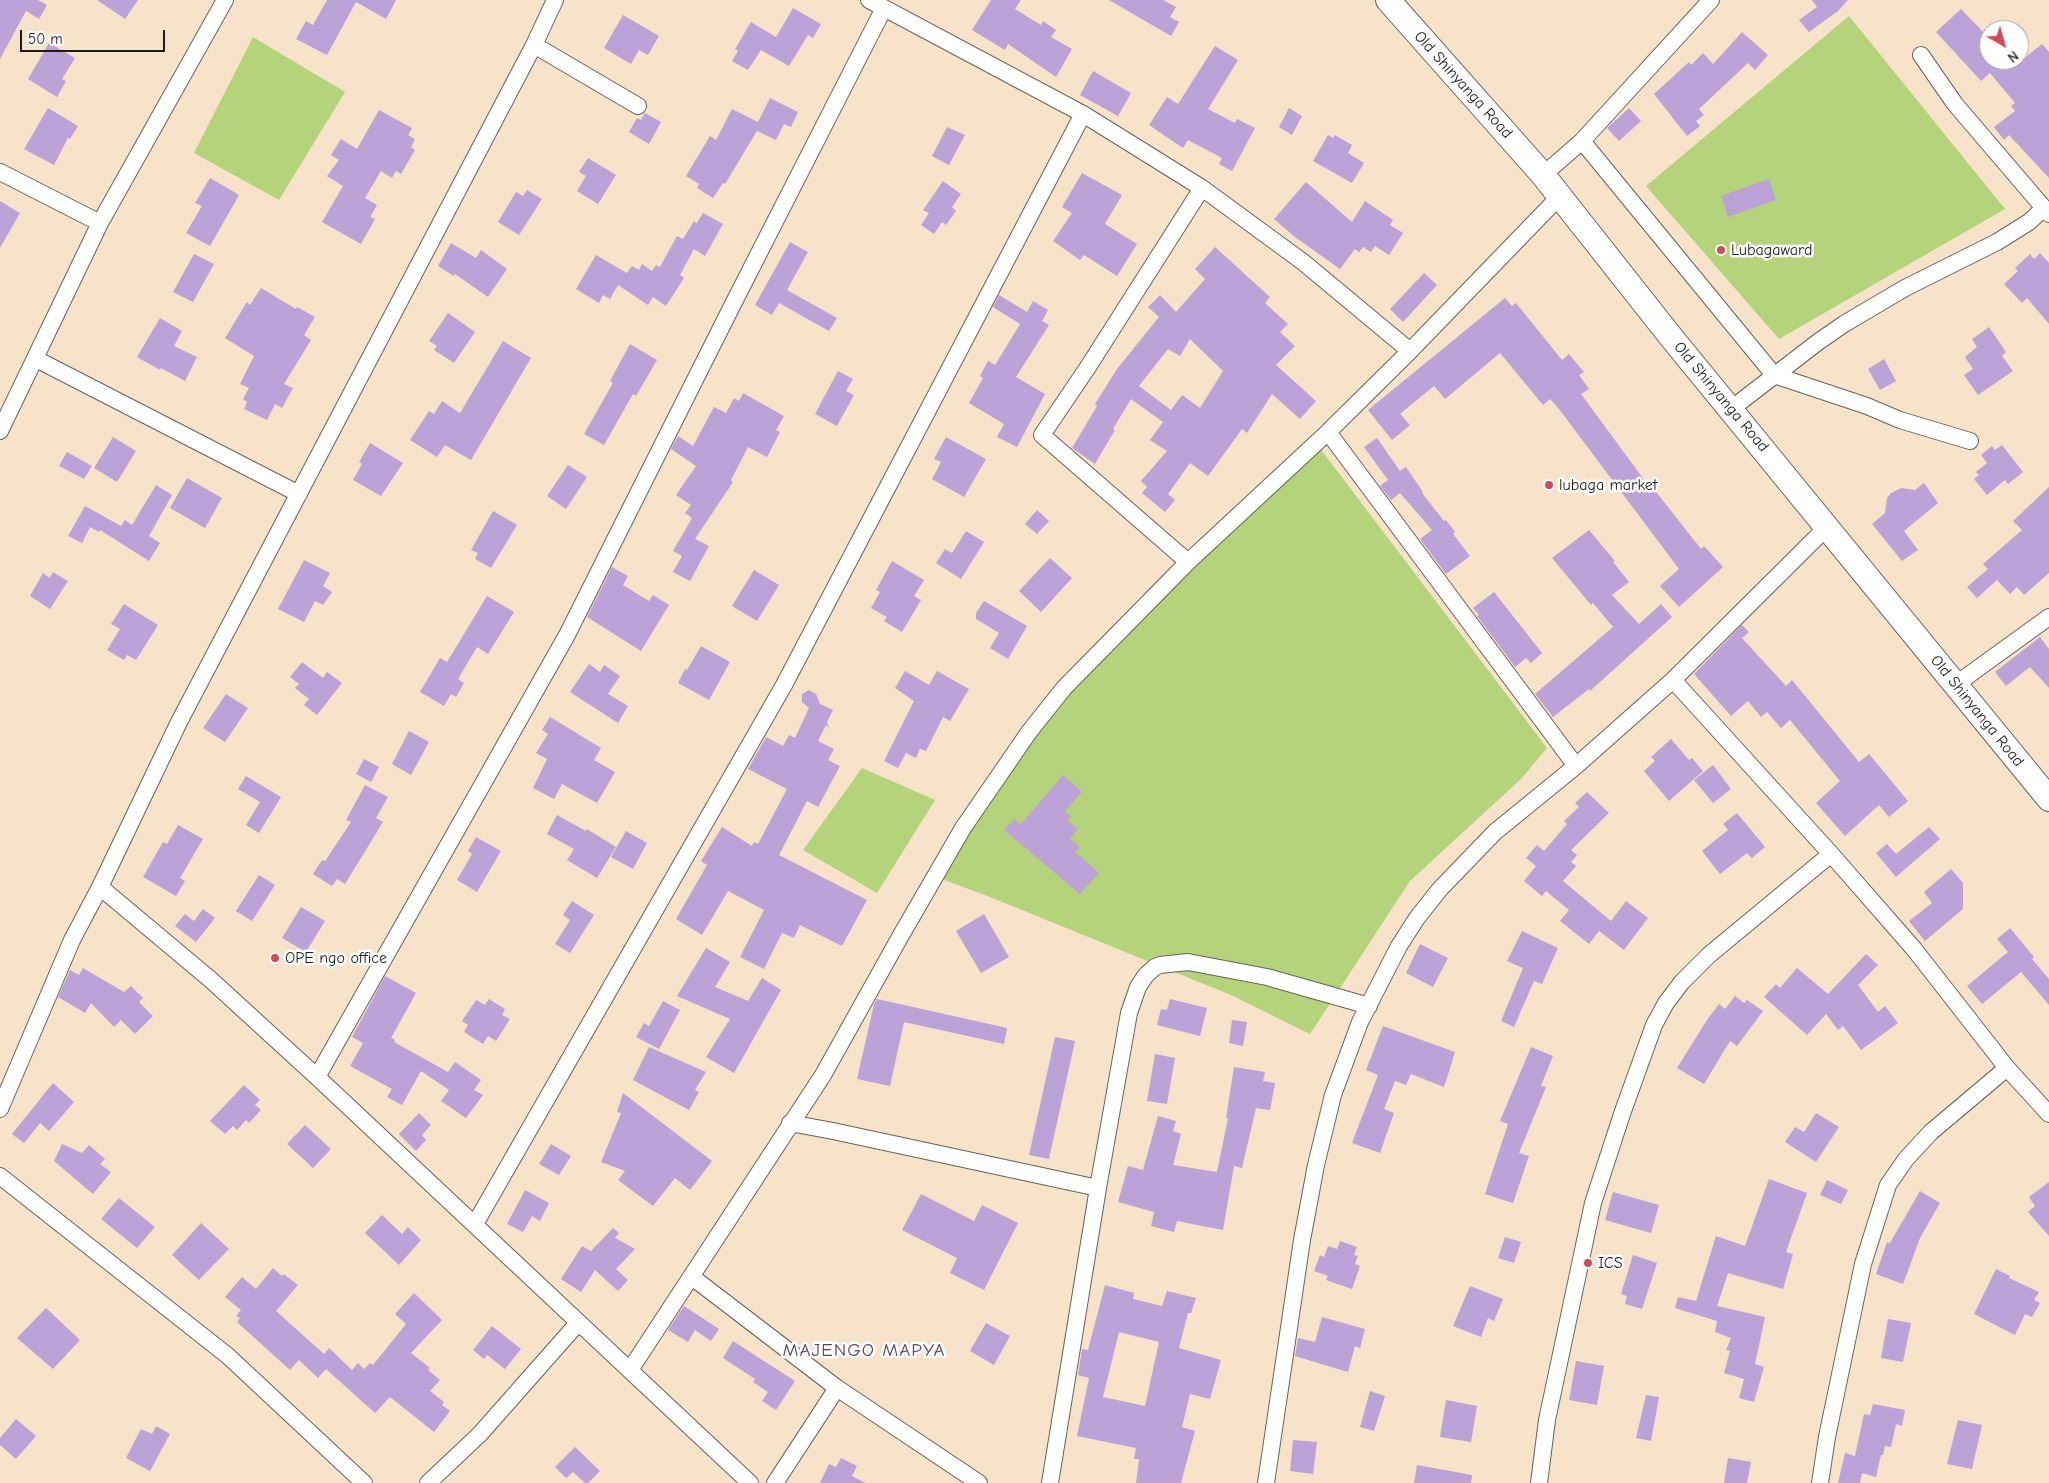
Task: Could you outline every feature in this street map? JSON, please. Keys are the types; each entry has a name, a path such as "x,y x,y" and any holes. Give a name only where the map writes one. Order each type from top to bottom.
{"main road":[{"name":"Old Shinyanga Road","path":"1388,0 1543,175 1671,337 1828,526 2049,799"}],"street":[{"path":"0,431 100,223 226,0"},
{"path":"0,1109 72,940 100,887 179,722 534,45 555,0"},
{"path":"869,0 1083,114 1202,188 1303,262 1410,351"},
{"path":"1543,175 1582,141 1711,0"},
{"path":"317,1077 568,635 727,314 884,8"},
{"path":"534,45 638,106"},
{"path":"1731,409 1818,342 1872,307 1905,288 1997,242 2047,211 1955,104 1921,54"},
{"path":"475,1224 784,685 1083,114"},
{"path":"1582,141 1774,375 1867,406 1909,423 1970,441"},
{"path":"0,172 100,223"},
{"path":"1188,562 1042,435 1088,367 1202,188"},
{"path":"630,1370 823,1075 900,936 963,828 1029,732 1064,688 1188,562 1328,432 1410,351 1560,196"},
{"path":"36,359 299,494"},
{"path":"1328,432 1576,766"},
{"path":"1266,1483 1302,1240 1316,1165 1333,1095 1360,1022 1399,946 1417,918 1440,889 1495,832 1576,766 1673,680 1828,526"},
{"path":"1955,685 2049,616"},
{"path":"1673,680 1831,854 1914,949 2007,1068 2049,1114"},
{"path":"1539,1483 1547,1420 1593,1203 1654,1025 1666,1003 1682,982 1709,955 1831,854"},
{"path":"100,887 211,980 317,1077 750,1483"},
{"path":"1050,1483 1129,1012 1138,988 1146,975 1155,967 1188,962 1258,975 1369,1006"},
{"path":"1820,1483 1827,1437 1863,1264 1888,1186 1906,1159 1931,1132 2007,1068"},
{"path":"790,1123 833,1130 1098,1188"},
{"path":"0,1176 228,1356 364,1483"},
{"path":"692,1277 837,1388 980,1483"},
{"path":"428,1483 480,1434 578,1322"},
{"path":"775,1483 837,1388"}],"green space":[{"path":"1849,16 2005,209 1779,339 1646,186"},
{"path":"253,37 345,92 279,200 194,153"},
{"path":"1313,439 1547,748 1521,779 1410,881 1310,1034 1231,995 931,875 1040,718"},
{"path":"862,768 935,800 877,893 803,850"}],"building":[{"path":"0,0 38,0 47,5 39,19 26,11 0,59"},
{"path":"97,0 138,0 125,19"},
{"path":"327,0 396,0 386,19 356,2 327,55 296,39 306,21 313,25"},
{"path":"991,0 1021,0 1015,9 1041,25 1043,21 1056,30 1051,37 1072,49 1056,77 1008,44 1005,50 972,30"},
{"path":"1109,0 1163,0 1176,7 1170,17 1179,22 1171,36"},
{"path":"1812,0 1848,0 1838,11 1809,32 1799,20 1817,7"},
{"path":"793,8 821,24 813,38 808,35 789,66 761,50 748,70 732,61 738,51 735,49 751,22 776,37"},
{"path":"1961,9 1979,28 1979,70 2029,70 2029,54 2042,44 2049,52 2049,178 2009,135 2004,140 1994,127 2015,111 2011,106 2015,103 1990,73 1981,81 1936,32"},
{"path":"623,15 659,36 648,55 639,50 631,64 604,48"},
{"path":"1742,32 1768,55 1755,70 1748,63 1699,109 1704,115 1696,121 1700,126 1687,136 1654,94 1689,62 1691,65 1703,53 1713,64"},
{"path":"49,43 75,58 62,79 66,81 57,97 28,79"},
{"path":"1215,46 1238,60 1208,109 1235,123 1237,119 1255,128 1232,171 1219,164 1222,158 1188,140 1183,148 1149,125 1167,97 1178,104"},
{"path":"1093,71 1131,93 1118,116 1080,95"},
{"path":"770,98 798,112 791,127 784,124 776,140 757,131 725,184 723,183 713,198 697,188 699,184 686,176 710,136 716,140 732,109 758,122"},
{"path":"48,108 78,126 70,139 68,138 54,165 24,149"},
{"path":"1289,108 1302,116 1292,135 1279,127"},
{"path":"1629,108 1641,121 1619,141 1607,128"},
{"path":"379,110 412,128 408,135 415,139 411,147 415,150 401,174 396,171 392,178 381,171 365,198 377,205 370,217 375,219 361,244 322,222 343,186 327,176 339,160 331,155 341,139 357,149"},
{"path":"645,113 661,122 649,144 629,132 637,118 641,120"},
{"path":"947,127 965,135 949,165 932,156"},
{"path":"1328,135 1333,138 1335,135 1352,145 1348,153 1364,163 1352,183 1313,161"},
{"path":"588,158 616,175 598,204 577,191 586,176 579,172"},
{"path":"1082,173 1122,195 1105,224 1137,244 1117,276 1084,255 1080,260 1053,241 1072,213 1062,207"},
{"path":"210,178 239,195 210,246 186,233 202,206 195,203"},
{"path":"1769,179 1776,200 1728,217 1721,196"},
{"path":"943,181 961,194 952,207 956,211 946,225 942,222 934,234 921,225 929,213 923,210"},
{"path":"1306,182 1352,222 1365,201 1393,220 1390,225 1403,233 1389,255 1375,246 1371,252 1363,247 1359,252 1355,249 1340,269 1295,237 1274,219"},
{"path":"527,190 542,199 519,235 498,222 516,192 523,196"},
{"path":"0,201 20,213 0,248"},
{"path":"703,213 723,224 705,256 694,249 680,275 684,278 666,306 653,297 648,305 618,285 610,299 603,295 599,303 576,289 596,255 627,273 632,266 639,270 642,264 652,271 656,265 660,267 677,236 683,239 694,221 697,223"},
{"path":"790,242 808,252 787,290 837,318 829,331 779,303 772,315 755,305"},
{"path":"451,243 476,258 481,250 507,269 488,297 455,274 454,276 438,266"},
{"path":"1215,247 1270,297 1265,303 1288,324 1280,332 1295,346 1276,365 1316,401 1300,419 1272,394 1247,433 1242,429 1208,476 1190,463 1168,494 1175,500 1165,512 1142,493 1147,487 1141,481 1167,451 1150,440 1163,422 1131,399 1095,464 1072,448 1097,406 1095,404 1117,369 1159,317 1148,307 1160,295 1176,312 1205,279 1195,269","holes":["1190,339 1223,371 1200,408 1182,395 1171,410 1139,386 1168,349 1180,356"]},
{"path":"2040,253 2049,263 2049,324 2027,298 2022,303 2004,284 2018,271 2015,268 2030,254 2034,259"},
{"path":"194,254 214,264 193,302 173,292"},
{"path":"1424,273 1437,285 1403,322 1390,309"},
{"path":"261,288 296,309 297,307 315,317 304,335 311,340 284,384 293,388 282,408 275,404 267,420 244,409 247,402 243,399 249,388 240,384 254,356 225,338 247,302 250,305"},
{"path":"999,295 1027,312 1033,301 1048,310 1042,321 1049,325 1016,377 1045,394 1017,447 997,437 1004,424 969,403 983,378 980,376 988,361 995,365 1020,324 993,307"},
{"path":"1505,298 1512,306 1516,303 1562,360 1569,354 1584,372 1579,375 1589,389 1581,394 1648,485 1650,484 1701,549 1704,546 1723,567 1679,607 1660,586 1679,569 1559,409 1550,399 1543,405 1500,353 1445,399 1434,386 1400,414 1410,425 1392,440 1368,410"},
{"path":"448,313 475,332 454,363 434,350 437,346 429,341"},
{"path":"160,318 182,331 174,346 197,357 185,381 137,357"},
{"path":"1989,327 2006,352 2002,356 2013,371 1978,395 1964,375 1973,369 1965,357 1977,347 1972,339"},
{"path":"503,341 531,358 471,460 445,445 437,457 410,440 429,411 434,414 442,401 460,413"},
{"path":"630,344 657,360 636,396 633,394 604,445 584,434 613,383 610,381"},
{"path":"1884,359 1896,381 1880,390 1868,369"},
{"path":"838,371 853,379 846,391 854,395 837,426 815,414"},
{"path":"743,393 784,416 776,430 780,432 767,457 748,447 731,480 733,482 695,539 709,546 690,581 673,572 682,556 673,551 692,518 685,513 691,505 676,495 696,466 671,449 678,436 693,446 714,407 726,413 734,398 739,401"},
{"path":"113,437 136,451 117,482 94,468"},
{"path":"946,437 986,459 964,497 932,479 941,462 934,459"},
{"path":"1377,438 1400,471 1406,467 1422,493 1444,521 1446,520 1455,532 1453,534 1470,556 1446,574 1420,539 1432,530 1400,493 1391,500 1380,486 1388,480 1364,447"},
{"path":"370,443 403,463 381,496 353,480 362,464 359,462"},
{"path":"2002,445 2023,472 2008,484 2005,480 1987,495 1974,479 1979,475 1976,472 1987,463 1981,455 1992,446 1995,450"},
{"path":"67,452 92,466 84,479 59,466"},
{"path":"568,465 587,477 566,509 547,496"},
{"path":"187,478 222,498 205,528 170,508"},
{"path":"1924,483 1938,503 1904,531 1918,550 1902,561 1872,524 1885,513 1887,498 1891,493 1901,488 1915,490"},
{"path":"156,485 172,495 149,536 160,543 149,561 100,530 99,532 90,527 82,543 68,536 85,506 121,526 125,520 132,525"},
{"path":"2049,487 2049,573 2024,595 2017,587 2010,594 1997,580 1977,598 1967,587 1988,569 1983,564 2022,530 2013,521"},
{"path":"1037,510 1049,521 1037,534 1025,524"},
{"path":"493,511 517,525 491,568 475,559 478,553 471,550"},
{"path":"1589,530 1615,561 1613,562 1629,582 1612,595 1639,624 1661,604 1672,617 1590,691 1589,689 1553,717 1535,694 1613,627 1593,603 1591,605 1552,558"},
{"path":"966,531 984,542 961,579 936,563 945,549 952,553"},
{"path":"1050,558 1072,578 1041,612 1019,591"},
{"path":"304,560 330,573 323,586 332,592 323,605 315,601 304,622 278,609"},
{"path":"892,561 924,580 914,596 921,600 902,632 884,621 887,617 871,608 880,592 876,590"},
{"path":"612,567 628,576 623,585 649,601 653,595 669,605 641,651 587,617"},
{"path":"754,570 779,585 757,621 732,606"},
{"path":"53,572 68,581 50,609 30,596 43,573 50,578"},
{"path":"1494,592 1542,653 1531,663 1526,658 1515,667 1477,616 1479,615 1473,608"},
{"path":"487,596 514,612 488,654 477,647 458,679 464,683 456,697 451,694 444,706 420,692 440,658 447,662"},
{"path":"984,601 1027,626 1008,659 990,648 999,633 976,619 976,613"},
{"path":"124,604 158,625 136,660 127,655 124,660 107,650 120,629 111,624"},
{"path":"1742,625 1749,632 1742,638 1786,686 1792,680 1859,762 1869,754 1908,801 1889,817 1879,805 1845,836 1816,803 1840,781 1790,720 1781,728 1767,712 1761,717 1748,701 1731,716 1694,674"},
{"path":"2040,637 2049,649 2049,688 2030,667 2006,686 1995,672"},
{"path":"701,646 730,662 709,700 678,683"},
{"path":"302,662 323,678 327,672 342,683 317,715 304,705 309,699 295,688 299,684 290,677"},
{"path":"589,664 600,672 604,665 620,676 608,694 628,706 618,723 570,692"},
{"path":"905,671 929,685 937,671 969,689 950,721 943,717 926,751 920,749 916,758 906,753 898,768 884,761 914,701 895,688"},
{"path":"809,690 816,694 820,704 833,710 827,722 829,728 826,725 818,741 834,749 828,760 840,766 818,807 807,801 779,855 867,900 842,946 800,925 794,938 782,933 764,969 740,957 764,910 728,891 702,935 676,919 707,865 701,861 722,827 752,846 754,842 758,844 787,789 748,769 766,737 783,746 789,735 795,738 809,708 802,702 802,694"},
{"path":"226,694 248,708 225,742 203,728"},
{"path":"550,717 601,748 594,760 615,772 597,803 562,784 554,799 533,788 547,759 536,753 548,734 542,730"},
{"path":"409,731 429,742 411,775 392,764"},
{"path":"1671,739 1689,760 1692,758 1703,771 1669,801 1644,771 1655,761 1651,757"},
{"path":"364,759 379,767 371,782 356,774"},
{"path":"1713,765 1731,789 1713,803 1694,780"},
{"path":"1063,775 1082,792 1065,811 1071,816 1067,820 1078,829 1070,839 1080,847 1075,852 1099,873 1080,894 1004,830 1014,819 1021,824"},
{"path":"246,776 281,797 259,833 246,825 260,802 238,789"},
{"path":"365,785 388,797 376,818 383,822 345,884 337,879 332,886 313,874 322,860 325,861 351,822 346,820"},
{"path":"1587,792 1609,813 1571,850 1577,855 1571,862 1576,866 1563,881 1611,921 1626,901 1648,918 1624,950 1599,931 1589,944 1560,921 1569,910 1546,891 1542,896 1524,881 1536,866 1526,858 1537,845 1544,851 1567,824 1564,821 1579,807 1575,803"},
{"path":"1737,813 1765,847 1752,858 1747,853 1720,874 1702,851 1728,830 1723,824"},
{"path":"557,815 586,831 587,829 616,847 597,878 567,860 574,849 547,834"},
{"path":"178,825 203,839 180,878 185,881 176,896 143,877 163,842 167,844"},
{"path":"1929,827 1940,839 1896,877 1876,853 1887,844 1896,854"},
{"path":"626,831 647,843 633,869 611,857"},
{"path":"476,837 501,851 477,892 457,880 472,854 468,851"},
{"path":"1951,869 1963,883 1963,909 1925,941 1909,921 1932,903 1924,892"},
{"path":"259,875 275,885 252,921 236,911"},
{"path":"572,901 594,915 570,953 555,944 570,920 563,915"},
{"path":"301,907 325,921 306,952 282,938"},
{"path":"203,909 215,918 196,942 175,926 185,914 194,921"},
{"path":"984,914 1009,957 981,973 956,931"},
{"path":"2010,928 2049,979 2049,1005 2021,972 1982,1004 1967,986 2008,952 1997,939"},
{"path":"1522,931 1558,948 1542,984 1534,981 1514,1027 1501,1021 1523,968 1507,961"},
{"path":"1420,944 1448,958 1433,987 1406,973"},
{"path":"706,948 730,962 715,987 748,1001 762,978 781,990 734,1073 706,1057 730,1019 677,996"},
{"path":"1866,954 1878,965 1858,985 1878,1012 1885,1006 1898,1023 1861,1050 1843,1026 1838,1030 1826,1014 1807,1035 1764,997 1776,984 1780,988 1797,968 1828,994"},
{"path":"83,968 124,992 131,986 143,998 139,1002 153,1016 135,1034 121,1020 114,1027 91,1003 85,1013 58,997 70,970 79,975"},
{"path":"385,976 416,993 391,1038 395,1040 394,1042 448,1072 455,1062 481,1080 474,1090 483,1095 466,1118 441,1101 449,1090 421,1071 402,1105 387,1097 392,1089 350,1066 363,1043 352,1037"},
{"path":"1735,996 1744,1003 1747,1000 1763,1011 1737,1046 1730,1041 1704,1084 1677,1068 1719,1004 1725,1009"},
{"path":"489,999 505,1009 502,1015 510,1019 496,1041 488,1036 483,1044 464,1032 468,1025 462,1021 476,1000 485,1005"},
{"path":"877,999 1007,1028 1004,1044 904,1022 890,1086 857,1079 874,1004"},
{"path":"1170,999 1207,1008 1200,1036 1157,1025 1161,1009 1167,1010"},
{"path":"663,1001 680,1010 659,1049 636,1037 644,1023 649,1026"},
{"path":"1232,1020 1247,1022 1243,1046 1229,1043"},
{"path":"1383,1026 1455,1052 1444,1087 1411,1074 1406,1085 1395,1081 1384,1109 1394,1113 1380,1153 1352,1143 1378,1075 1366,1070"},
{"path":"1055,1037 1075,1041 1049,1159 1029,1155"},
{"path":"649,1047 706,1072 695,1090 699,1092 689,1110 633,1080"},
{"path":"1531,1047 1553,1056 1541,1086 1546,1087 1519,1153 1529,1156 1513,1203 1485,1194 1508,1124 1500,1121"},
{"path":"1155,1054 1175,1058 1167,1104 1147,1101"},
{"path":"1234,1067 1265,1072 1263,1081 1275,1083 1270,1110 1256,1108 1242,1168 1234,1166 1223,1230 1177,1221 1174,1232 1151,1226 1154,1212 1118,1202 1128,1166 1143,1170 1158,1116 1176,1121 1173,1131 1181,1134 1173,1165 1217,1172 1228,1118 1226,1118"},
{"path":"53,1083 74,1102 49,1131 40,1123 24,1143 12,1134"},
{"path":"244,1085 260,1100 255,1105 261,1110 249,1123 246,1120 237,1130 233,1126 225,1134 210,1121"},
{"path":"623,1093 712,1161 690,1190 675,1178 653,1206 618,1180 625,1171 601,1162 621,1113 617,1112"},
{"path":"419,1113 431,1125 422,1135 426,1140 416,1151 399,1134"},
{"path":"1816,1113 1839,1127 1816,1162 1785,1142 1795,1127 1804,1132"},
{"path":"305,1125 331,1149 313,1168 287,1144"},
{"path":"62,1144 82,1153 89,1145 105,1159 100,1164 111,1172 93,1194 54,1161"},
{"path":"551,1144 571,1156 559,1175 539,1164"},
{"path":"1769,1179 1807,1193 1786,1252 1793,1254 1783,1289 1728,1273 1717,1306 1765,1317 1755,1364 1764,1367 1754,1402 1739,1398 1744,1379 1724,1373 1730,1351 1726,1350 1731,1338 1715,1332 1717,1321 1675,1308 1678,1297 1696,1301 1716,1236 1745,1246"},
{"path":"1827,1180 1848,1190 1841,1204 1820,1195"},
{"path":"2049,1182 2049,1236 2028,1212 2035,1206 2029,1197"},
{"path":"525,1190 549,1203 540,1221 532,1216 523,1232 507,1224"},
{"path":"1920,1191 1940,1203 1920,1238 1903,1284 1876,1274 1887,1242 1890,1243"},
{"path":"1613,1192 1659,1205 1651,1233 1605,1220"},
{"path":"921,1194 974,1221 982,1205 1018,1223 984,1290 950,1273 957,1258 902,1230"},
{"path":"119,1198 155,1227 137,1248 101,1219"},
{"path":"382,1215 402,1234 408,1227 421,1240 399,1265 365,1233"},
{"path":"201,1223 229,1249 199,1280 172,1255"},
{"path":"613,1228 619,1233 615,1238 635,1249 616,1269 628,1280 618,1291 595,1270 581,1292 561,1279 582,1246 591,1251"},
{"path":"1505,1237 1521,1242 1514,1263 1498,1258"},
{"path":"1340,1241 1357,1247 1354,1255 1358,1256 1355,1264 1360,1266 1352,1289 1326,1280 1328,1276 1314,1271 1320,1255 1324,1257 1328,1246 1337,1249"},
{"path":"1633,1255 1657,1263 1642,1309 1625,1304 1627,1296 1621,1294"},
{"path":"273,1268 282,1276 284,1274 298,1285 276,1311 324,1354 329,1348 352,1370 358,1363 364,1369 370,1363 373,1365 406,1324 395,1314 414,1293 442,1320 411,1353 430,1368 428,1370 440,1380 430,1391 444,1402 442,1405 450,1411 434,1432 390,1397 375,1413 326,1369 318,1378 299,1360 290,1370 237,1322 240,1318 236,1316 241,1310 225,1297 242,1277 256,1289"},
{"path":"1996,1269 2010,1276 2009,1278 2039,1292 2034,1300 2040,1303 2032,1317 2025,1314 2015,1335 1974,1314"},
{"path":"1105,1285 1134,1293 1133,1299 1162,1306 1167,1291 1196,1298 1191,1313 1188,1313 1179,1348 1221,1360 1210,1399 1190,1394 1182,1427 1195,1431 1181,1483 1136,1483 1139,1459 1134,1459 1136,1448 1077,1436 1089,1378 1078,1375 1082,1349 1088,1350","holes":["1119,1332 1159,1342 1145,1406 1103,1397"]},
{"path":"1470,1286 1503,1299 1494,1321 1488,1318 1481,1337 1453,1326"},
{"path":"684,1306 719,1329 711,1341 695,1330 688,1342 668,1330"},
{"path":"46,1308 80,1340 53,1369 17,1338"},
{"path":"1322,1317 1365,1329 1360,1348 1355,1346 1348,1372 1295,1356 1298,1338 1315,1342"},
{"path":"1888,1319 1911,1323 1903,1362 1881,1358"},
{"path":"986,1323 1010,1336 994,1365 970,1351"},
{"path":"492,1326 521,1349 505,1369 487,1355 484,1359 473,1350"},
{"path":"733,1341 795,1381 776,1410 762,1401 768,1392 753,1382 755,1379 723,1358"},
{"path":"1576,1361 1604,1366 1597,1405 1569,1400"},
{"path":"1370,1391 1385,1396 1374,1431 1360,1427"},
{"path":"1646,1395 1659,1397 1651,1441 1636,1438"},
{"path":"1446,1400 1477,1406 1471,1442 1440,1437"},
{"path":"1873,1404 1905,1410 1902,1426 1896,1424 1891,1447 1885,1446 1876,1477 1862,1473 1860,1483 1838,1483 1845,1453 1855,1456 1864,1414 1870,1415"},
{"path":"16,1419 36,1436 16,1459 0,1445 0,1438"},
{"path":"1958,1420 1982,1425 1972,1469 1947,1464"},
{"path":"156,1426 170,1434 150,1471 126,1458 141,1429 152,1434"},
{"path":"1293,1440 1317,1442 1313,1474 1290,1471"},
{"path":"575,1447 600,1471 588,1483 585,1483 573,1472 566,1478 555,1467"},
{"path":"841,1458 857,1466 852,1476 866,1483 820,1483 829,1464 836,1467"},
{"path":"1728,1458 1751,1462 1747,1483 1724,1483"},
{"path":"1417,1465 1472,1475 1471,1483 1414,1483"}],"place":[{"name":"Lubagaward","path":"1721,250"},
{"name":"lubaga market","path":"1549,485"},
{"name":"OPE ngo office","path":"275,958"},
{"name":"ICS","path":"1588,1263"}],"district":[{"name":"MAJENGO MAPYA","path":"864,1351"}]}
